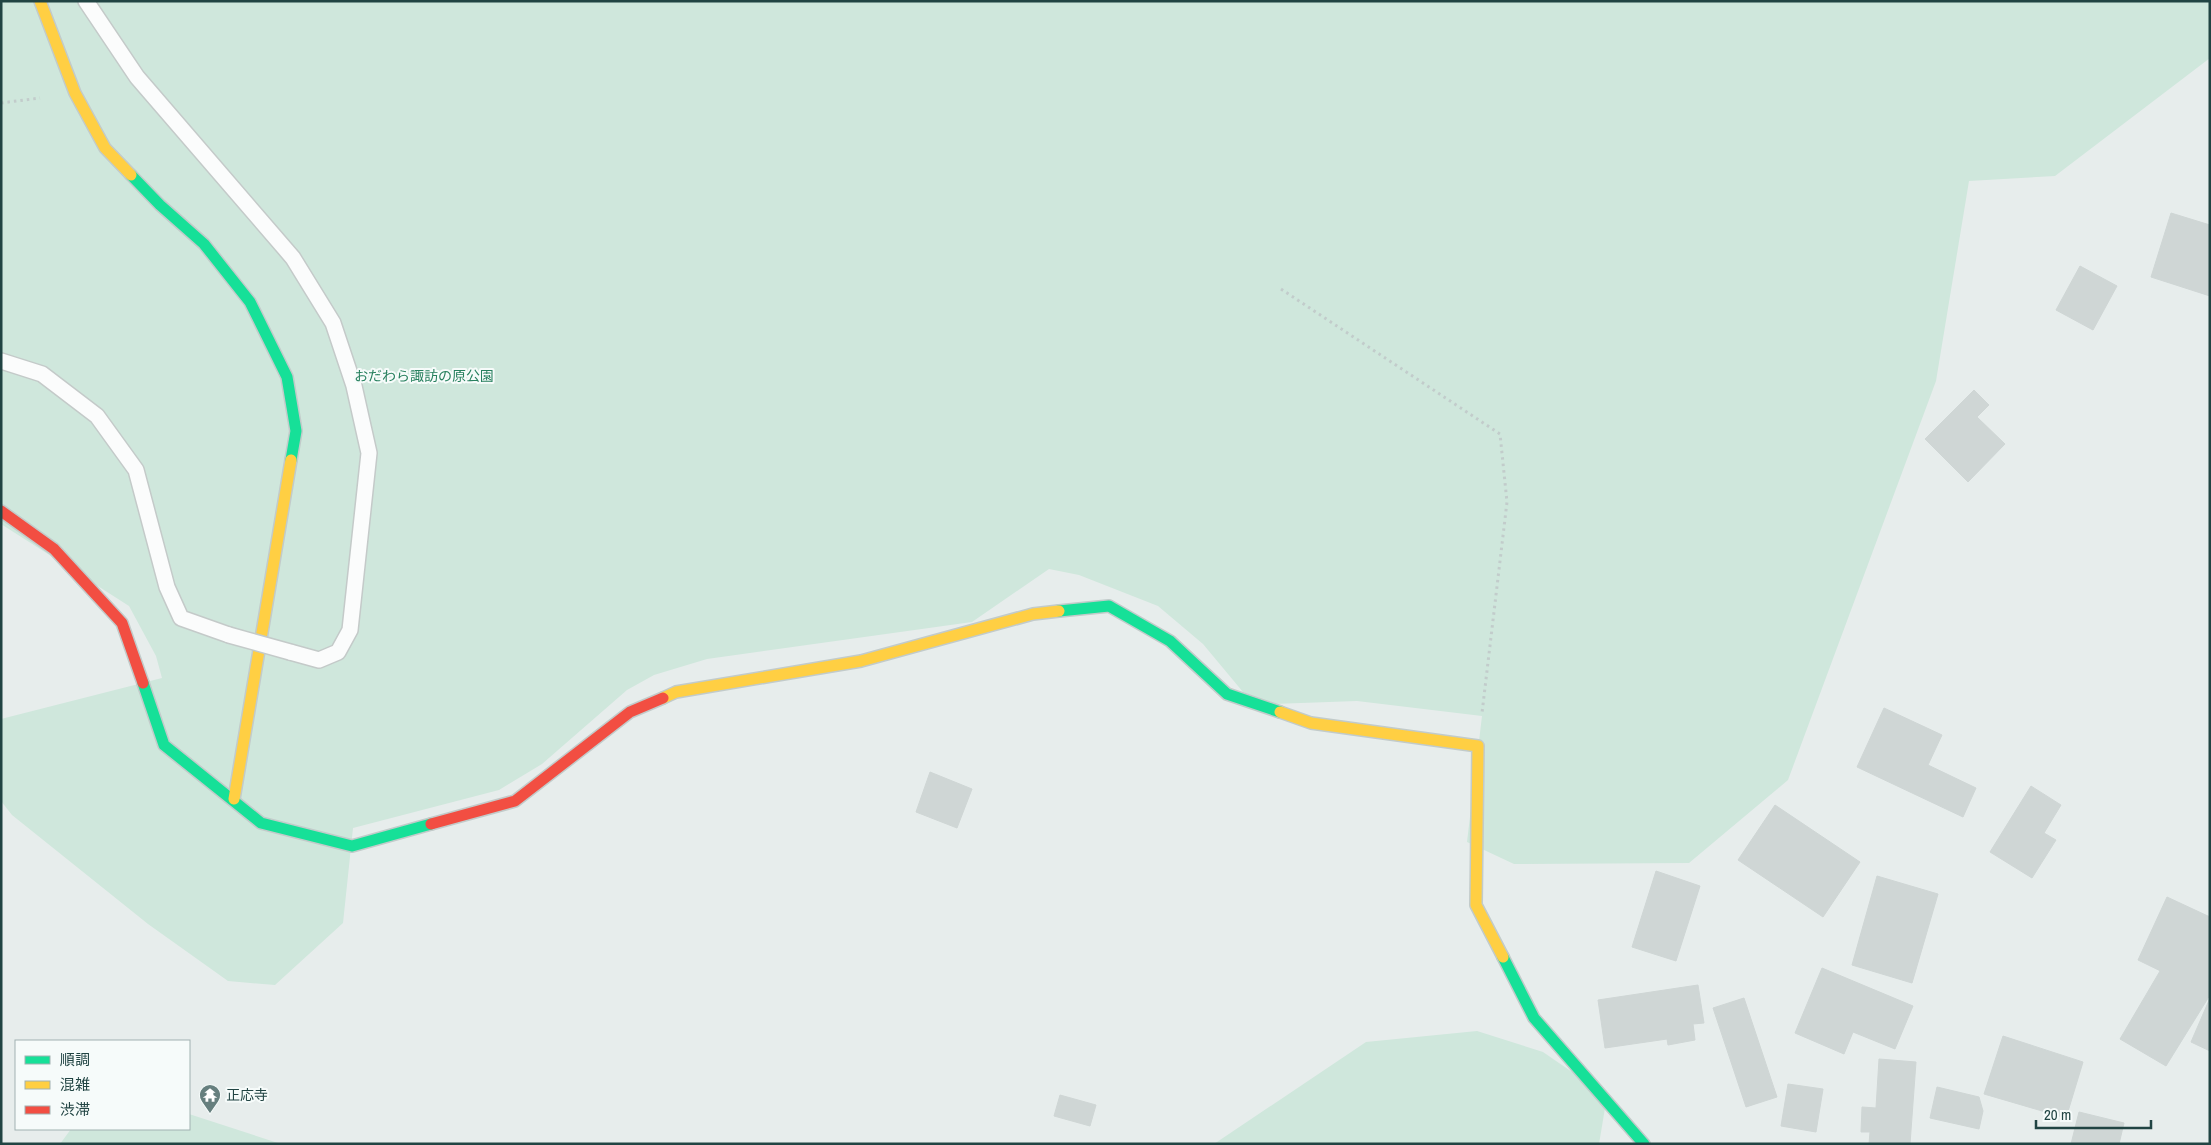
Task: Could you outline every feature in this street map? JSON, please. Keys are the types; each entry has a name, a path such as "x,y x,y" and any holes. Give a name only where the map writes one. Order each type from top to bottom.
{"street":[{"path":"40,1 75,93 104,148 160,205 204,244 250,302 287,377 296,431 234,799"},
{"path":"1,511 54,549 122,623 164,745 234,799 261,823 352,846 515,801 630,712 676,692 861,661 1033,614 1109,606 1170,641 1227,694 1310,723 1478,746 1476,905 1534,1018 1644,1144"}],"lane":[{"path":"1,361 42,374 97,416 136,470 167,587 181,618 229,635 318,660 338,652 350,630 369,452 354,386 333,323 293,258 137,77 86,1"}],"path":[{"path":"1281,289 1500,434 1507,502 1478,746"}],"green space":[{"name":"おだわら諏訪の原公園","path":"1,1 2210,1 2210,58 2055,176 1969,181 1936,381 1788,780 1689,863 1514,864 1467,842 1482,716 1357,701 1273,704 1243,692 1203,644 1158,606 1079,575 1049,569 972,622 707,659 654,675 627,690 542,764 499,790 353,828 343,923 275,985 228,981 148,924 12,815 1,801 1,719 162,678 156,656 129,606 1,524"},
{"path":"1477,1031 1543,1052 1607,1096 1599,1144 1214,1144 1366,1042"},
{"name":"正応寺","path":"190,1114 281,1144 60,1144 70,1130 190,1130"}],"building":[{"path":"2171,213 2210,225 2210,296 2151,277"},
{"path":"2080,266 2117,286 2093,330 2056,310"},
{"path":"1974,390 1989,405 1977,417 2005,444 1968,482 1925,439"},
{"path":"1884,708 1942,735 1928,765 1976,788 1963,817 1857,767"},
{"path":"930,772 972,789 957,828 916,812"},
{"path":"2031,786 2061,805 2044,833 2056,840 2032,878 1990,852"},
{"path":"1775,805 1860,862 1823,917 1738,860"},
{"path":"1656,871 1700,886 1676,961 1632,947"},
{"path":"1877,876 1938,894 1912,983 1852,965"},
{"path":"2167,897 2210,917 2210,995 2138,960"},
{"path":"1822,968 1913,1006 1895,1049 1853,1032 1844,1054 1795,1033"},
{"path":"2160,971 2210,995 2166,1066 2120,1039"},
{"path":"1698,985 1704,1023 1693,1024 1695,1040 1668,1045 1667,1039 1605,1048 1598,1000"},
{"path":"1744,998 1777,1097 1746,1107 1713,1008"},
{"path":"2210,998 2210,1051 2191,1042"},
{"path":"2003,1036 2083,1062 2066,1118 1984,1094"},
{"path":"1879,1059 1916,1062 1910,1144 1869,1144 1870,1132 1861,1132 1862,1107 1876,1108"},
{"path":"1788,1084 1823,1089 1816,1132 1781,1126"},
{"path":"1937,1087 1979,1097 1983,1111 1979,1129 1930,1118"},
{"path":"1060,1095 1096,1105 1090,1126 1054,1116"},
{"path":"2079,1112 2124,1123 2119,1144 2071,1144"}],"traffic: fast":[{"path":"131,175 160,205 204,244 250,302 287,377 296,431 291,460"},
{"path":"1059,611 1109,606 1170,641 1227,694 1280,712"},
{"path":"143,683 164,745 261,823 352,846 431,824"},
{"path":"1503,957 1534,1018 1644,1144"}],"traffic: slow":[{"path":"40,1 75,93 105,148 131,175"},
{"path":"234,799 291,460"},
{"path":"663,698 676,692 861,661 1033,614 1059,611"},
{"path":"1280,712 1311,723 1478,746 1476,905 1503,957"}],"traffic: jam":[{"path":"1,511 54,549 122,623 143,683"},
{"path":"431,824 515,801 630,712 663,698"}],"place":[{"name":"正応寺","path":"210,1114"}]}
